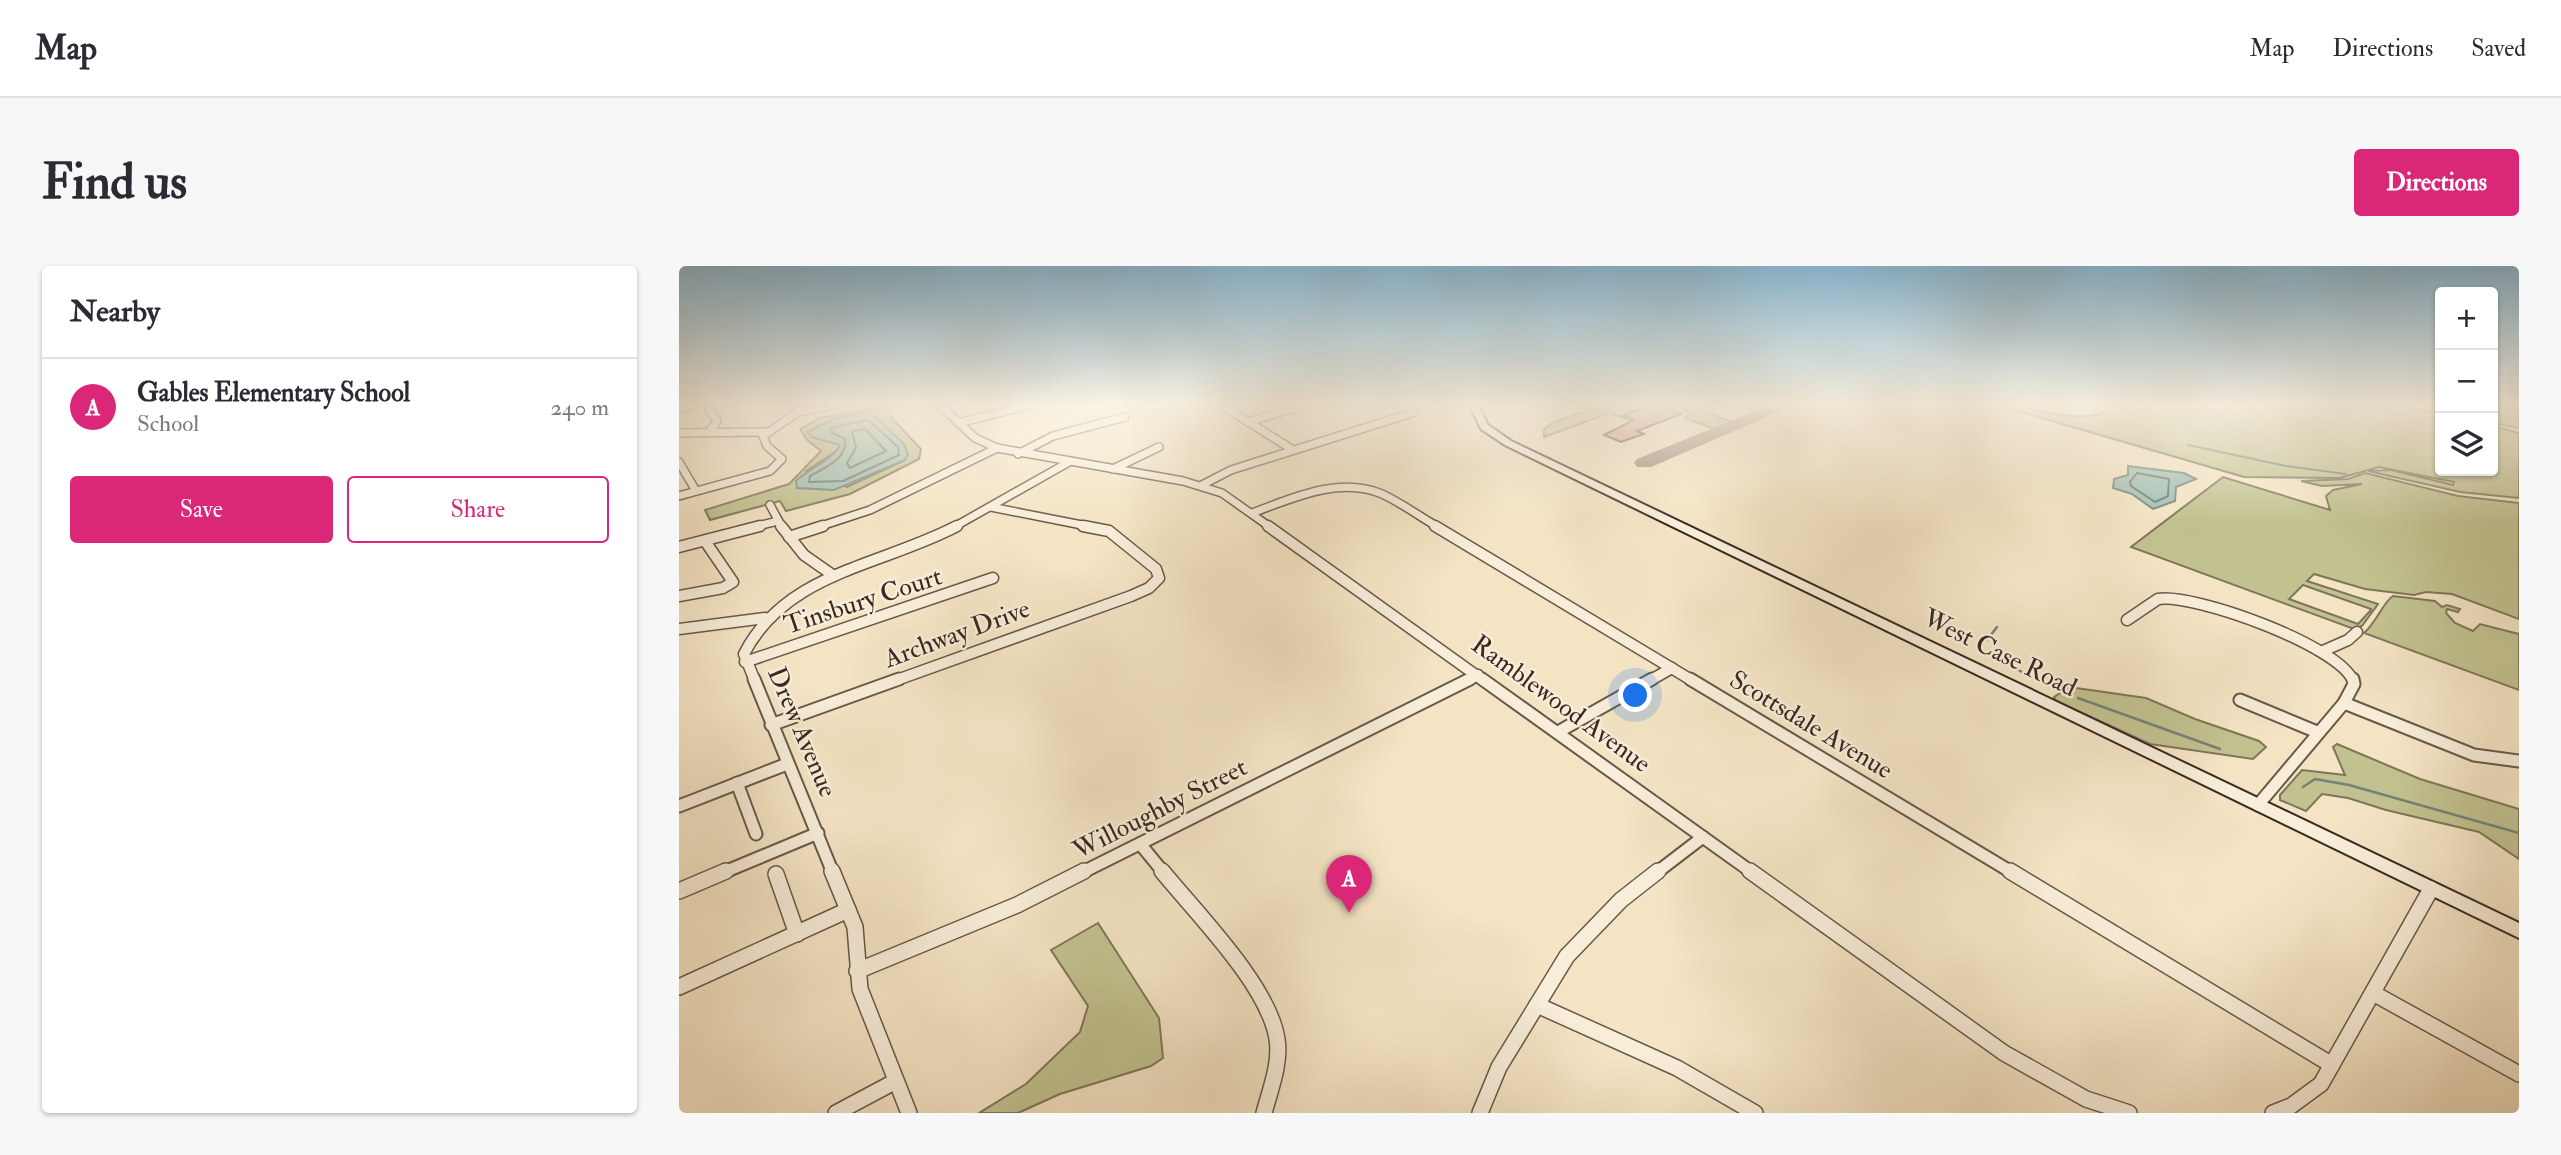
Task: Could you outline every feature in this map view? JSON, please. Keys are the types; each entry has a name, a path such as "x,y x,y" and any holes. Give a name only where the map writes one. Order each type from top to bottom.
{"main road":[{"name":"West Case Road","path":"1510,444 2519,931"}],"street":[{"path":"679,496 769,471 782,459 766,444"},
{"name":"Ramblewood Avenue","path":"986,444 1018,454 1202,485 1222,493 2013,1058 2086,1099 2129,1113"},
{"path":"1018,454 1038,444"},
{"path":"1283,444 1293,450"},
{"path":"1202,485 1231,470 1313,444"},
{"path":"1113,469 1160,447"},
{"path":"789,537 863,513 997,449"},
{"path":"679,461 696,491"},
{"name":"Drew Avenue","path":"909,1113 860,989 855,927 745,662 746,646 765,618 794,597 834,576 914,547 1069,462"},
{"name":"Scottsdale Avenue","path":"1252,513 1333,488 1376,492 2332,1065"},
{"path":"770,505 778,521 809,562 834,576"},
{"name":"Archway Drive","path":"771,724 1118,600 1156,582 1159,575 1156,569 1109,531 991,507"},
{"path":"679,547 778,521"},
{"path":"679,596 723,588 733,582 705,541"},
{"name":"Tinsbury Court","path":"745,662 993,578"},
{"path":"2127,620 2153,600 2182,599 2323,652 2343,665 2353,679 2351,691 2344,703 2258,805"},
{"path":"679,629 765,618"},
{"path":"2323,652 2348,640 2357,632"},
{"path":"1558,732 1672,668"},
{"name":"Willoughby Street","path":"857,971 1017,905 1478,676"},
{"path":"2240,700 2317,732"},
{"path":"2344,703 2474,755 2519,761"},
{"path":"679,806 787,764"},
{"path":"737,783 756,834"},
{"path":"679,891 818,833"},
{"path":"1480,1113 1499,1067 1567,956 1621,900 1703,838"},
{"path":"1141,845 1262,995 1277,1039 1276,1068 1265,1113"},
{"path":"776,874 797,934"},
{"path":"2273,1113 2291,1106 2321,1084 2431,888"},
{"path":"679,987 848,910"},
{"path":"2373,993 2519,1074"},
{"path":"1537,1005 1677,1068 1755,1113"},
{"path":"836,1113 896,1081"}],"green space":[{"path":"811,444 840,445 838,450 806,471 847,487 905,460 893,444 916,444 921,449 919,459 850,494 786,511 780,501 710,520 705,510 789,484 821,451"},
{"path":"2129,444 2435,444 2435,476 2498,476 2498,444 2519,444 2519,498 2460,492 2368,471 2391,470 2453,485 2454,482 2379,467 2340,478 2244,477"},
{"path":"2365,473 2458,496 2519,503 2519,619 2452,594 2426,592 2414,595 2365,589 2314,574 2307,581 2378,604 2362,626 2354,629 2131,547 2223,477 2330,510 2326,496 2333,490 2362,484 2322,486 2301,481 2348,479","holes":["2303,585 2371,609 2358,624 2289,599"]},
{"path":"2393,596 2435,601 2442,607 2447,605 2460,609 2458,612 2447,609 2446,613 2455,623 2473,631 2480,624 2519,634 2519,690 2364,633"},
{"path":"2069,687 2146,698 2195,719 2259,741 2266,747 2253,759 2150,744 2056,701 2054,697"},
{"path":"2337,744 2420,779 2519,809 2519,859 2479,832 2348,798 2322,794 2306,811 2280,800 2280,795 2302,770 2345,775 2333,747"},
{"path":"1098,923 1159,1018 1163,1058 1151,1066 1060,1094 1018,1113 979,1113 1026,1084 1080,1032 1088,1006 1051,950"}],"water":[{"path":"835,444 903,444 908,454 905,460 834,490 797,488 796,481 832,455 840,445"},
{"path":"2128,466 2184,473 2196,479 2176,487 2175,501 2153,509 2132,494 2113,488 2114,479 2128,475"}],"waterway":[{"path":"2188,445 2286,466 2346,474"},
{"path":"1987,640 1997,627"},
{"path":"1999,658 2030,677"},
{"path":"2078,698 2220,749"},
{"path":"2303,787 2315,779 2349,785 2519,833"}],"taxiway":[{"path":"1644,463 1692,444"}],"place":[{"name":"Gables Elementary School","path":"1349,913"}]}
